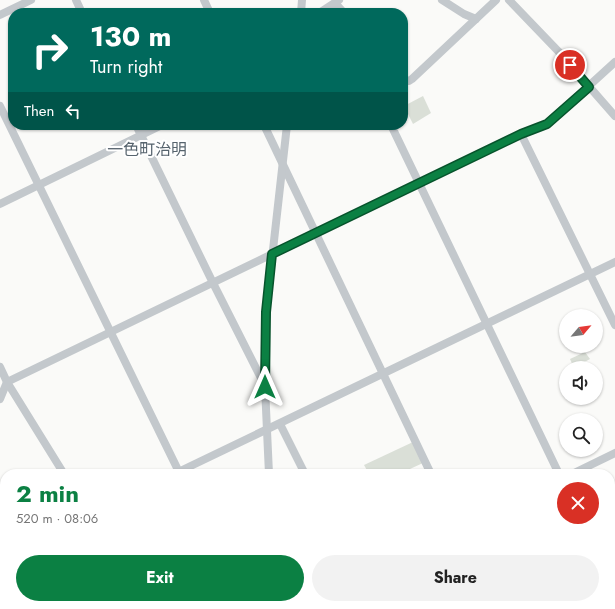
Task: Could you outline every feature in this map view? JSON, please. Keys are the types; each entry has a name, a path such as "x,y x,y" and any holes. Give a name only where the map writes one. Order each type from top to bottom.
{"street":[{"path":"14,8 31,0"},
{"path":"442,0 464,14 476,19"},
{"path":"408,81 412,79 496,0"},
{"path":"509,0 615,116"},
{"path":"326,8 337,1"},
{"path":"0,399 7,382 521,134 547,124 615,62"},
{"path":"0,106 8,123"},
{"path":"12,130 111,332 175,469"},
{"path":"138,130 265,387"},
{"path":"0,204 152,130"},
{"path":"266,130 317,232 429,469"},
{"path":"269,469 265,387 266,312 285,130"},
{"path":"393,130 557,469"},
{"path":"521,134 615,324"},
{"path":"185,469 615,262"},
{"path":"0,367 7,382 61,469"},
{"path":"280,424 302,469"},
{"path":"582,469 615,453"}],"shaded area":[{"path":"423,96 431,113 413,124 408,114 408,104"},
{"path":"586,353 590,359 586,361 571,361 570,359"},
{"path":"413,442 423,463 410,469 366,469 364,465"}],"district":[{"name":"一色町治明","path":"147,149"}],"route":[{"path":"265,387 266,312 272,254 521,134 547,124 589,87 570,65"}]}
